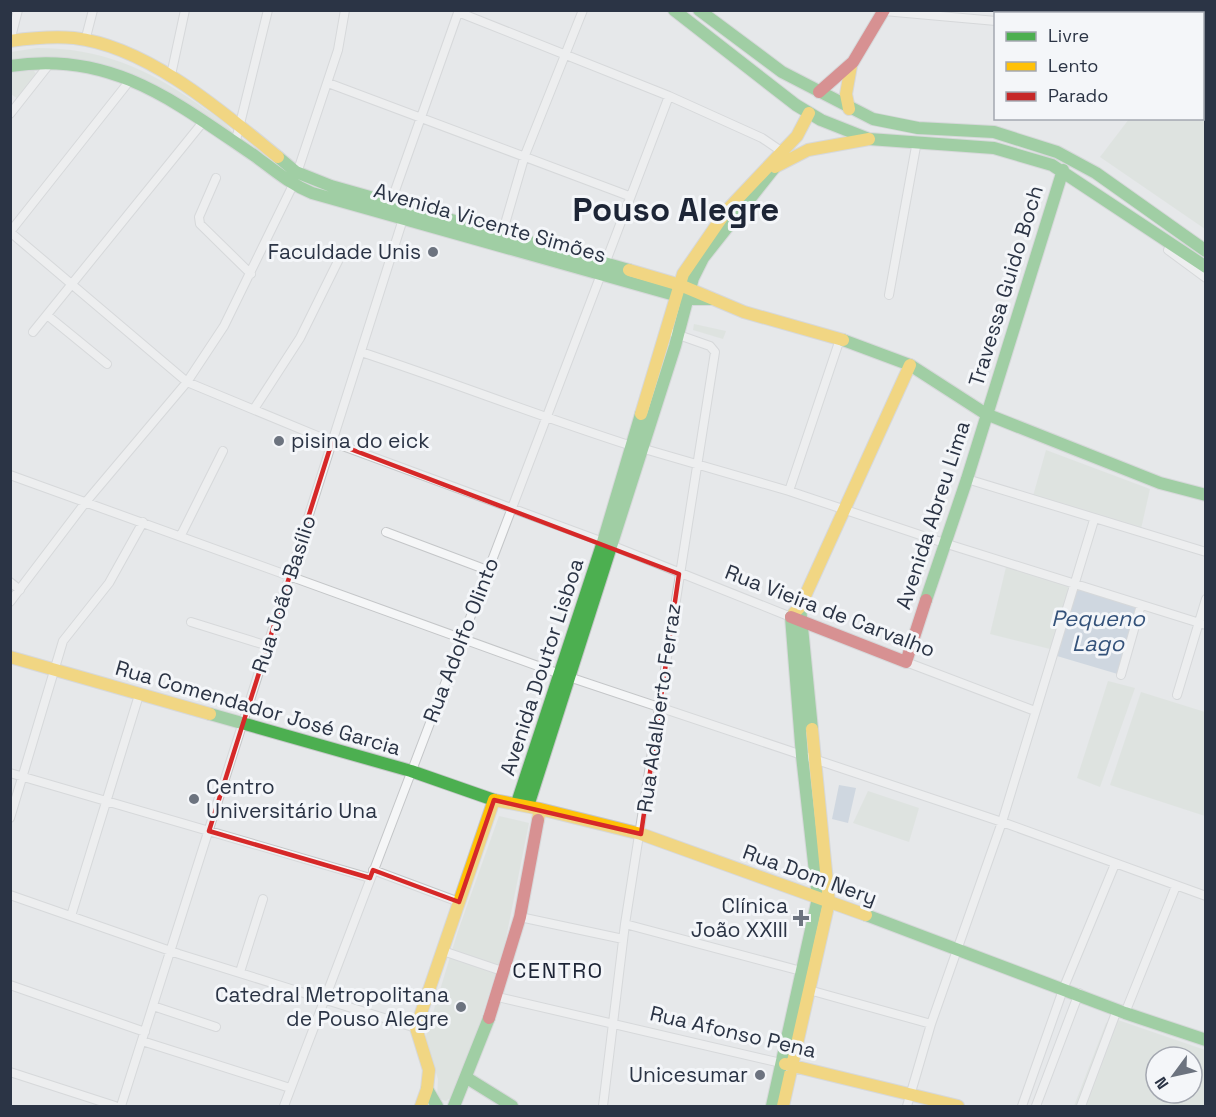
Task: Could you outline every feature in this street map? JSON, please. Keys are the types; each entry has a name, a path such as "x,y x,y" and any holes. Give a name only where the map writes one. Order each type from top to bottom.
{"main road":[{"path":"699,10 782,72 849,109 890,124 985,132 1030,143 1080,164 1206,251"},
{"path":"674,11 814,116 869,139"},
{"path":"849,109 846,84 853,62 884,11"},
{"name":"Avenida Vicente Simões","path":"10,41 43,36 84,41 115,51 171,75 296,172 352,193 502,234 603,269"},
{"name":"Avenida Vicente Simões","path":"10,66 51,62 83,64 131,78 202,122 293,185 403,219 603,269 840,339 910,365 986,414 1160,483 1206,495"},
{"path":"819,92 853,62"},
{"name":"Avenida Doutor Lisboa","path":"454,1107 498,997 520,917 529,806 693,256 727,210 783,155 814,116"},
{"path":"985,132 1007,141 1005,147 994,148"},
{"path":"783,155 869,139 994,148 1027,156 1063,170 1206,267"},
{"name":"Travessa Guido Boch","path":"986,414 1063,170"},
{"path":"824,900 802,756 797,615 910,365"},
{"name":"Avenida Abreu Lima","path":"906,662 967,479 986,414"},
{"name":"Rua Vieira de Carvalho","path":"797,615 906,662"},
{"name":"Rua Comendador José Garcia","path":"10,657 242,725 411,771 494,800 529,806"},
{"path":"783,1107 787,1064 824,900 815,761 801,685"},
{"path":"421,1107 427,1089 429,1070 416,1028 494,800"},
{"name":"Rua Dom Nery","path":"529,806 641,834 959,948 1121,1011 1206,1040"},
{"path":"772,1107 809,990 807,972"},
{"name":"Rua Afonso Pena","path":"787,1064 909,1100 958,1107"},
{"path":"467,1078 512,1107"},
{"path":"427,1089 437,1107"}],"street":[{"path":"10,41 18,10"},
{"path":"84,41 93,10"},
{"path":"171,75 185,10"},
{"path":"235,144 241,128 268,10"},
{"path":"10,602 85,503 187,382 215,342 251,274 293,185 338,50 345,10"},
{"path":"502,234 525,155 563,54 583,10"},
{"path":"391,202 459,11 669,96 762,138 783,155"},
{"path":"884,11 994,21"},
{"path":"10,114 14,102 51,62"},
{"path":"10,232 131,78"},
{"path":"328,83 422,116 629,196"},
{"name":"Rua Adolfo Olinto","path":"284,1107 669,96"},
{"path":"33,332 202,122"},
{"path":"889,295 917,141"},
{"path":"216,178 200,217 200,224 251,274"},
{"path":"1127,214 1137,226 1206,278"},
{"name":"Rua João Basílio","path":"121,1107 403,219"},
{"name":"Rua Vieira de Carvalho","path":"10,232 187,382 332,442 510,510 607,544 679,574 797,615"},
{"path":"254,409 300,338 343,251"},
{"path":"47,315 107,364"},
{"name":"Rua Adalberto Ferraz","path":"603,1107 625,924 641,834 658,706 715,352 710,346 672,332"},
{"path":"789,491 840,339"},
{"path":"361,352 452,382 546,418 696,466 789,491 944,543 1202,624"},
{"path":"181,535 223,451"},
{"path":"10,475 566,676 1002,822 1206,896"},
{"path":"967,479 1094,520 1206,552"},
{"path":"909,1100 932,1024 1002,822 1094,520"},
{"path":"10,818 63,641 109,583 128,554 143,522"},
{"path":"386,532 487,570"},
{"path":"10,582 20,590"},
{"path":"1178,695 1202,624 1206,600"},
{"path":"1121,675 1141,605"},
{"path":"191,622 268,646"},
{"name":"Rua Vieira de Carvalho","path":"906,662 1035,711"},
{"path":"71,916 139,694"},
{"path":"10,773 209,831 371,874 459,902"},
{"path":"1022,1107 1064,987 1114,864"},
{"path":"1081,1107 1176,886"},
{"path":"10,895 171,951 416,1028"},
{"path":"240,972 262,899"},
{"path":"520,917 623,939"},
{"path":"625,924 807,972"},
{"path":"443,951 505,972"},
{"path":"10,986 290,1088"},
{"path":"809,990 932,1024"},
{"path":"1036,1107 1079,993"},
{"name":"Rua Afonso Pena","path":"498,997 787,1064"},
{"path":"153,1006 216,1027"},
{"path":"10,1072 115,1107"}],"highlighted area":[{"path":"332,442 679,574 641,834 494,800 459,902 373,870 370,878 209,831"}],"shaded area":[{"path":"1167,11 1205,11 1205,229 1100,157 1128,120 1204,120 1204,12"},
{"path":"37,48 60,49 102,56 141,70 179,91 220,119 231,130 226,132 138,77 40,57 11,59 11,52"},
{"path":"33,69 37,76 18,99 11,94 11,73"},
{"path":"694,324 726,331 723,339 693,330"},
{"path":"1046,450 1150,489 1141,529 1033,496"},
{"path":"1006,567 1071,586 1050,649 990,634"},
{"path":"1108,681 1135,688 1100,787 1077,778"},
{"path":"1141,692 1205,712 1205,816 1110,785"},
{"path":"868,791 919,808 909,842 853,823"},
{"path":"499,816 529,823 505,943 471,1051 451,1097 446,1101 437,1098 438,1079 425,1039 458,931"},
{"path":"1115,1019 1190,1045 1144,1045 1144,1105 1204,1105 1205,1050 1205,1106 1074,1106 1106,1023"}],"water":[{"name":"Pequeno Lago","path":"1075,584 1141,605 1121,675 1057,656"},
{"path":"839,785 856,788 848,823 832,819"}],"traffic: fast":[{"path":"674,10 796,105 821,120 869,139 994,148 1052,165 1206,267"},
{"path":"699,10 782,72 873,119 918,128 994,132 1057,152 1096,173 1206,251"},
{"path":"10,66 47,63 80,66 111,73 141,85 197,117 289,181 312,193 689,299 712,299"},
{"path":"278,157 296,172 331,186 629,270"},
{"path":"528,806 675,346 693,278 703,258 775,167"},
{"path":"926,600 967,479 1063,170"},
{"path":"843,340 910,365 986,414 1160,483 1206,495"},
{"path":"517,803 603,542 641,414"},
{"path":"800,607 812,729"},
{"path":"772,1106 818,898 802,756 791,617"},
{"path":"210,714 411,771 494,800"},
{"path":"866,915 1125,1013 1206,1040"},
{"path":"454,1106 489,1018"},
{"path":"467,1078 512,1106"},
{"path":"427,1089 437,1106"}],"traffic: slow":[{"path":"10,41 74,38 129,54 183,84 278,157"},
{"path":"849,109 846,94 851,66"},
{"path":"641,414 683,274 727,210 797,136 809,113"},
{"path":"775,167 808,150 869,139"},
{"path":"629,270 680,285 744,312 843,340"},
{"path":"794,613 800,607 910,365"},
{"path":"10,657 210,714"},
{"path":"783,1106 829,902 812,729"},
{"path":"421,1106 427,1089 429,1070 416,1028 494,800 540,809 538,820"},
{"path":"540,809 641,834 866,915"},
{"path":"785,1064 958,1106"}],"traffic: jam":[{"path":"819,92 853,62 884,10"},
{"path":"791,617 906,662 926,600"},
{"path":"489,1018 520,917 538,820"}],"place":[{"name":"Faculdade Unis","path":"433,252"},
{"name":"pisina do eick","path":"279,441"},
{"name":"Centro Universitário Una","path":"194,799"},
{"name":"Clínica João XXIII","path":"801,918"},
{"name":"Catedral Metropolitana de Pouso Alegre","path":"461,1007"},
{"name":"Unicesumar","path":"760,1075"}],"district":[{"name":"Pouso Alegre","path":"676,209"},
{"name":"CENTRO","path":"558,970"}]}
